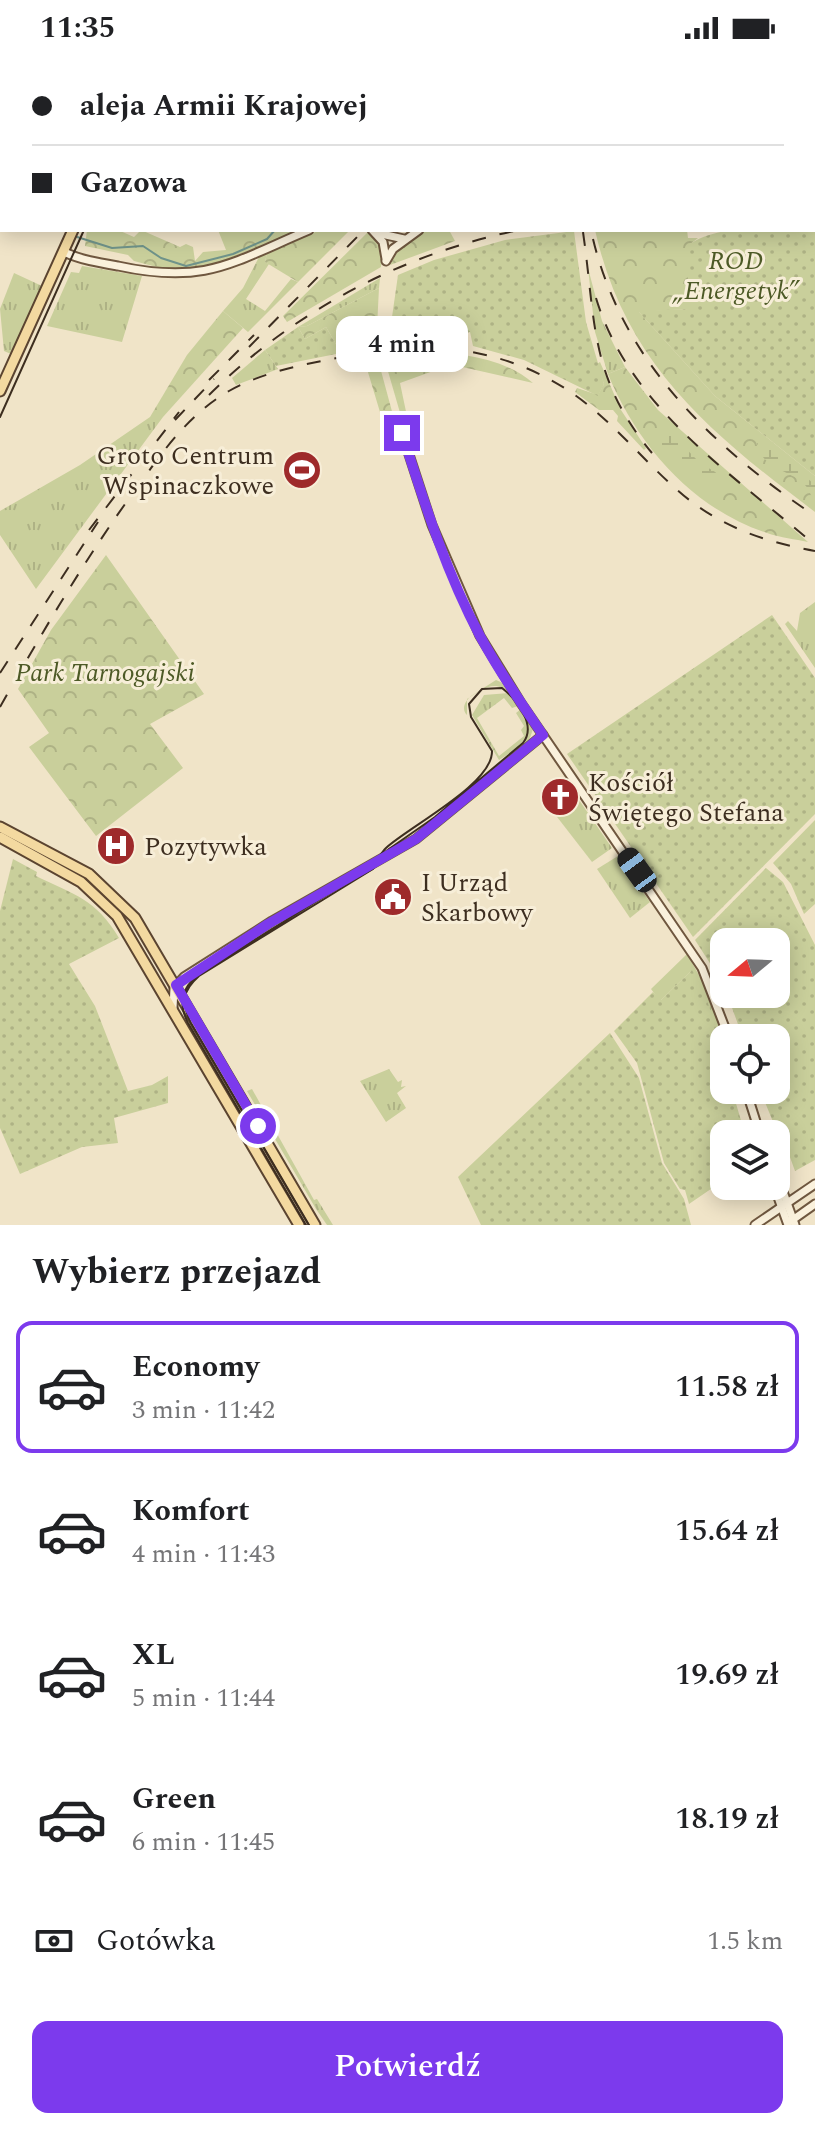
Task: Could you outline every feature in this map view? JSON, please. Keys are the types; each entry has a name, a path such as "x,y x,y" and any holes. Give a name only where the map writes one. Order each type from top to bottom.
{"main road":[{"path":"0,391 72,233"},
{"path":"0,827 69,869 124,926 299,1225"},
{"path":"0,837 108,889 135,918 178,984 315,1225"},
{"path":"124,926 125,918 135,918"}],"street":[{"path":"64,252 156,274 183,275 218,268 304,232"},
{"path":"375,232 385,247 386,261 392,250 416,232"},
{"path":"377,232 395,239 407,239"},
{"path":"402,433 426,509 469,615 501,672 688,946 710,983 724,1024"},
{"path":"158,983 178,984 374,861 397,851 444,819 543,735"},
{"path":"174,1009 178,984"},
{"path":"755,1225 815,1184"},
{"path":"781,1200 784,1205"},
{"path":"783,1200 789,1223 815,1204"}],"green space":[{"path":"87,232 123,232 134,237 139,232 146,232 180,247 186,244 193,247 195,261 203,252 226,250 219,232 294,232 216,264 172,271 134,261 128,255 85,246"},
{"path":"315,232 348,232 298,282 265,262 267,253"},
{"path":"368,232 382,250 381,267 287,322 283,316"},
{"path":"423,232 450,232 455,241 390,265 398,251"},
{"path":"574,232 586,322 604,384 598,396 524,360 473,346 470,332 446,340 391,324 398,275 434,260 505,240"},
{"path":"596,232 687,232 688,238 698,238 688,246 688,309 639,312 715,396 815,476 815,512 741,453 677,392 650,357 627,319 609,277"},
{"name":"ROD „Energetyk”","path":"815,232 815,476 715,396 638,311 688,309 688,245 716,233"},
{"path":"267,253 265,262 269,264 246,299 265,311 291,279 298,282 248,332 223,311 243,288 260,255"},
{"path":"82,266 142,276 122,342 47,326 71,272 79,273"},
{"path":"588,268 602,321 625,367 608,374 595,332"},
{"path":"14,273 42,286 11,354 4,351 0,309"},
{"path":"380,278 379,288 307,326 298,327"},
{"path":"379,288 376,347 341,353 326,327 305,339 298,327 307,326"},
{"path":"223,311 243,328 163,417 150,417 187,355"},
{"path":"298,327 305,339 326,327 341,353 276,366 265,350"},
{"path":"265,350 278,369 236,385 232,378"},
{"path":"421,352 465,355 495,362 522,374 533,383 458,366 457,370 436,370 400,383 408,421 403,423 385,361"},
{"path":"377,356 400,441 391,444 390,431 386,432 364,359"},
{"path":"600,362 621,410 646,448 644,450 617,421 618,416 613,410 599,410 575,392 577,388 598,395 604,384 597,364"},
{"path":"625,367 658,410 808,542 772,535 740,522 692,491 671,471 635,425 608,374"},
{"path":"150,417 163,417 36,589 0,535 0,511 80,465"},
{"path":"663,428 720,477 717,492 713,493 685,472 651,436"},
{"path":"757,441 772,447 815,485 815,503 805,485 763,457"},
{"name":"Park Tarnogajski","path":"106,555 204,694 150,724 183,768 96,836 29,747 49,733 18,689 51,630"},
{"path":"815,602 815,668 785,624 788,621 797,631 800,613"},
{"path":"772,615 815,678 815,814 693,937 567,754"},
{"path":"496,680 503,683 518,706 512,708 504,698 477,718 499,756 524,736 521,730 524,726 516,713 521,709 533,729 529,741 499,760 472,715 484,695 509,693 493,686 470,697"},
{"path":"577,797 612,848 592,862 554,813"},
{"path":"815,820 815,904 804,914 791,884 773,863"},
{"path":"618,856 650,902 630,918 597,869"},
{"path":"13,859 37,872 36,876 93,906 119,938 69,964 95,1006 128,1091 152,1085 168,1076 168,1103 114,1118 118,1143 82,1147 20,1174 0,1128 0,911"},
{"path":"766,868 783,882 815,945 815,1160 795,1171 790,1157 790,1120 772,1120 766,1104 790,1104 790,1024 738,1024 732,1008 790,1008 790,928 710,928 710,963 695,940"},
{"path":"687,954 710,998 710,1008 714,1008 718,1024 710,1024 691,971 660,1001 651,989"},
{"path":"692,970 715,1024 710,1024 710,1104 736,1104 741,1120 710,1120 710,1190 689,1204 685,1190 680,1189 664,1163 637,1063 614,1031 653,992 661,1000"},
{"path":"610,1033 639,1078 662,1163 684,1199 691,1225 481,1225 458,1177"},
{"path":"389,1069 398,1082 402,1080 401,1087 406,1086 397,1093 406,1108 386,1122 360,1081"},
{"path":"252,1089 314,1200 317,1199 333,1225 327,1225 316,1209 247,1091"}],"waterway":[{"path":"74,236 112,248 143,246 161,258 186,266 233,254 267,239 273,232"}],"tram line":[{"path":"0,417 83,232"},
{"path":"306,1225 188,1023 182,1003 185,991 198,975 370,868 386,848 448,804 479,777 489,764 492,751 471,717 469,704 482,689 502,688 523,713 528,728 523,743 435,817 389,849 373,869 199,976 186,992 185,1003 191,1023 309,1225"}],"railway":[{"path":"249,347 362,232"},
{"path":"209,395 277,337 352,290 433,254 511,232"},
{"path":"583,232 594,321 606,373 616,399 652,453"},
{"path":"593,239 607,284 626,325 677,398 742,461 815,516"},
{"path":"596,298 611,337 632,373 658,405 718,464 815,545"},
{"path":"209,380 254,335"},
{"path":"0,707 101,540 158,459 189,422 215,400 244,383 292,368 357,354 411,348 465,351 492,356 542,375 566,389 609,423 674,487 706,512 740,530 815,551"},
{"path":"175,420 214,379"},
{"path":"89,530 179,412"},
{"path":"0,673 98,522"}],"place":[{"name":"Groto Centrum Wspinaczkowe","path":"302,470"},
{"name":"Kościół Świętego Stefana","path":"560,797"},
{"name":"Pozytywka","path":"116,846"},
{"name":"I Urząd Skarbowy","path":"393,897"}],"route":[{"path":"258,1126 176,985 268,924 416,839 543,735 501,672 469,615 426,509 402,433"}]}
